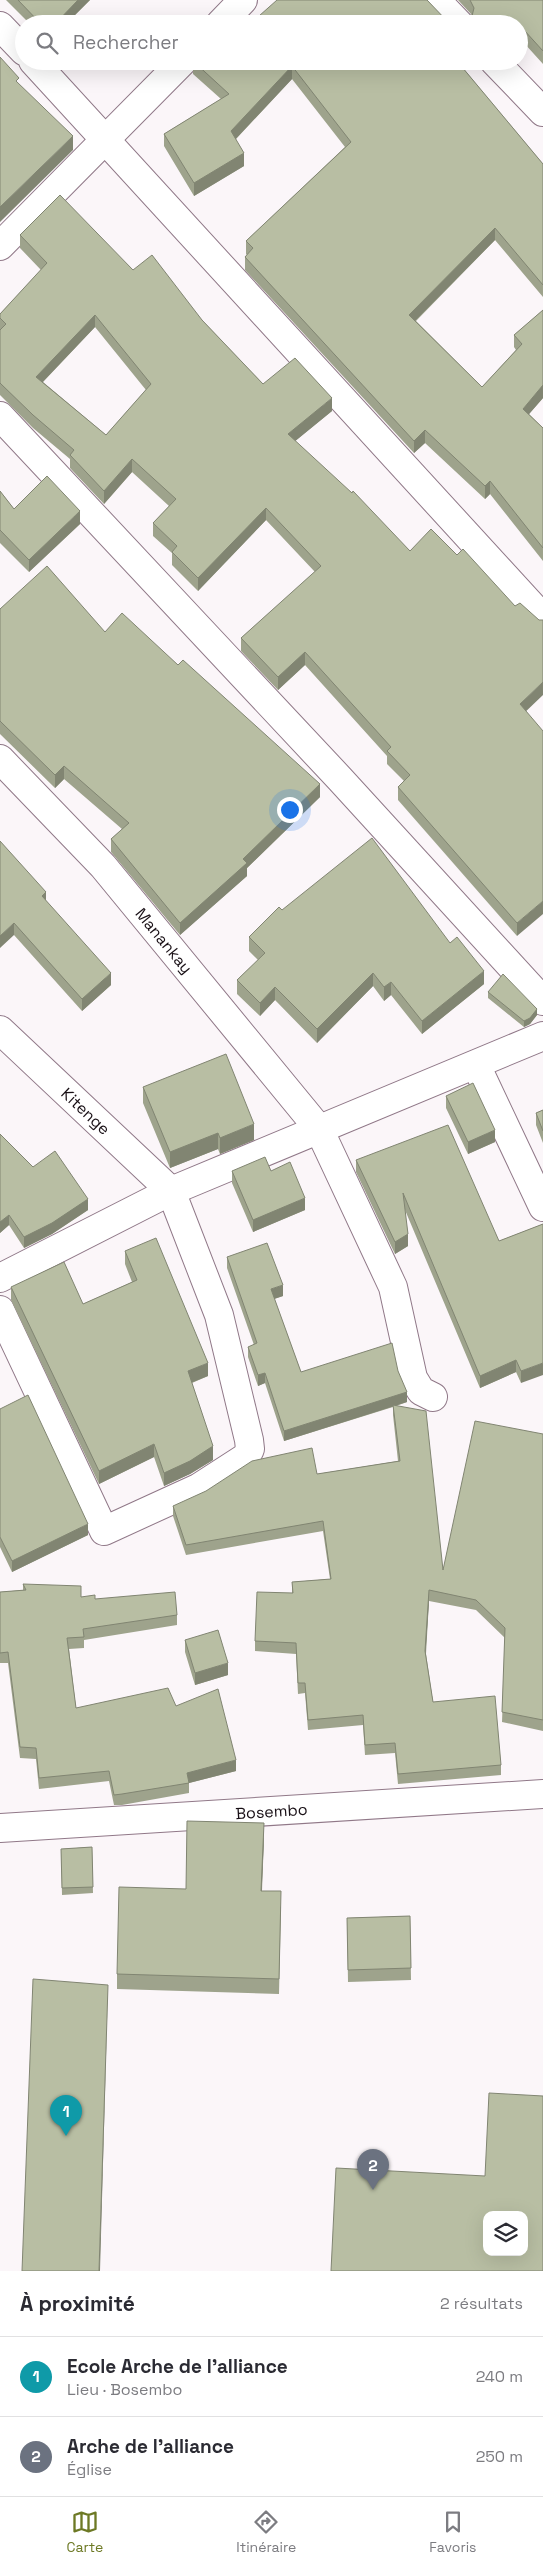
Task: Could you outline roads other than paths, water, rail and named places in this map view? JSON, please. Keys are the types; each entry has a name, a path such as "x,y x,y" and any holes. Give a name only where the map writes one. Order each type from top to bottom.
{"street":[{"path":"229,15 244,0"},
{"path":"436,0 450,15"},
{"path":"0,26 15,42"},
{"path":"41,70 543,618"},
{"path":"0,246 174,70"},
{"path":"503,70 543,112"},
{"path":"0,416 340,779 543,1001"},
{"name":"Manankay","path":"0,759 103,866 319,1129 393,1287 413,1378 422,1391 433,1397"},
{"name":"Kitenge","path":"0,1030 171,1191"},
{"path":"0,1278 171,1191 543,1036"},
{"path":"476,1065 543,1207"},
{"path":"0,1310 104,1531 198,1488 246,1457 250,1450 249,1440 219,1315 171,1191"},
{"name":"Bosembo","path":"0,1828 543,1794"}],"place":[{"name":"Ecole Arche de l'alliance","path":"66,2136"},
{"name":"Arche de l'alliance","path":"373,2190"}]}
